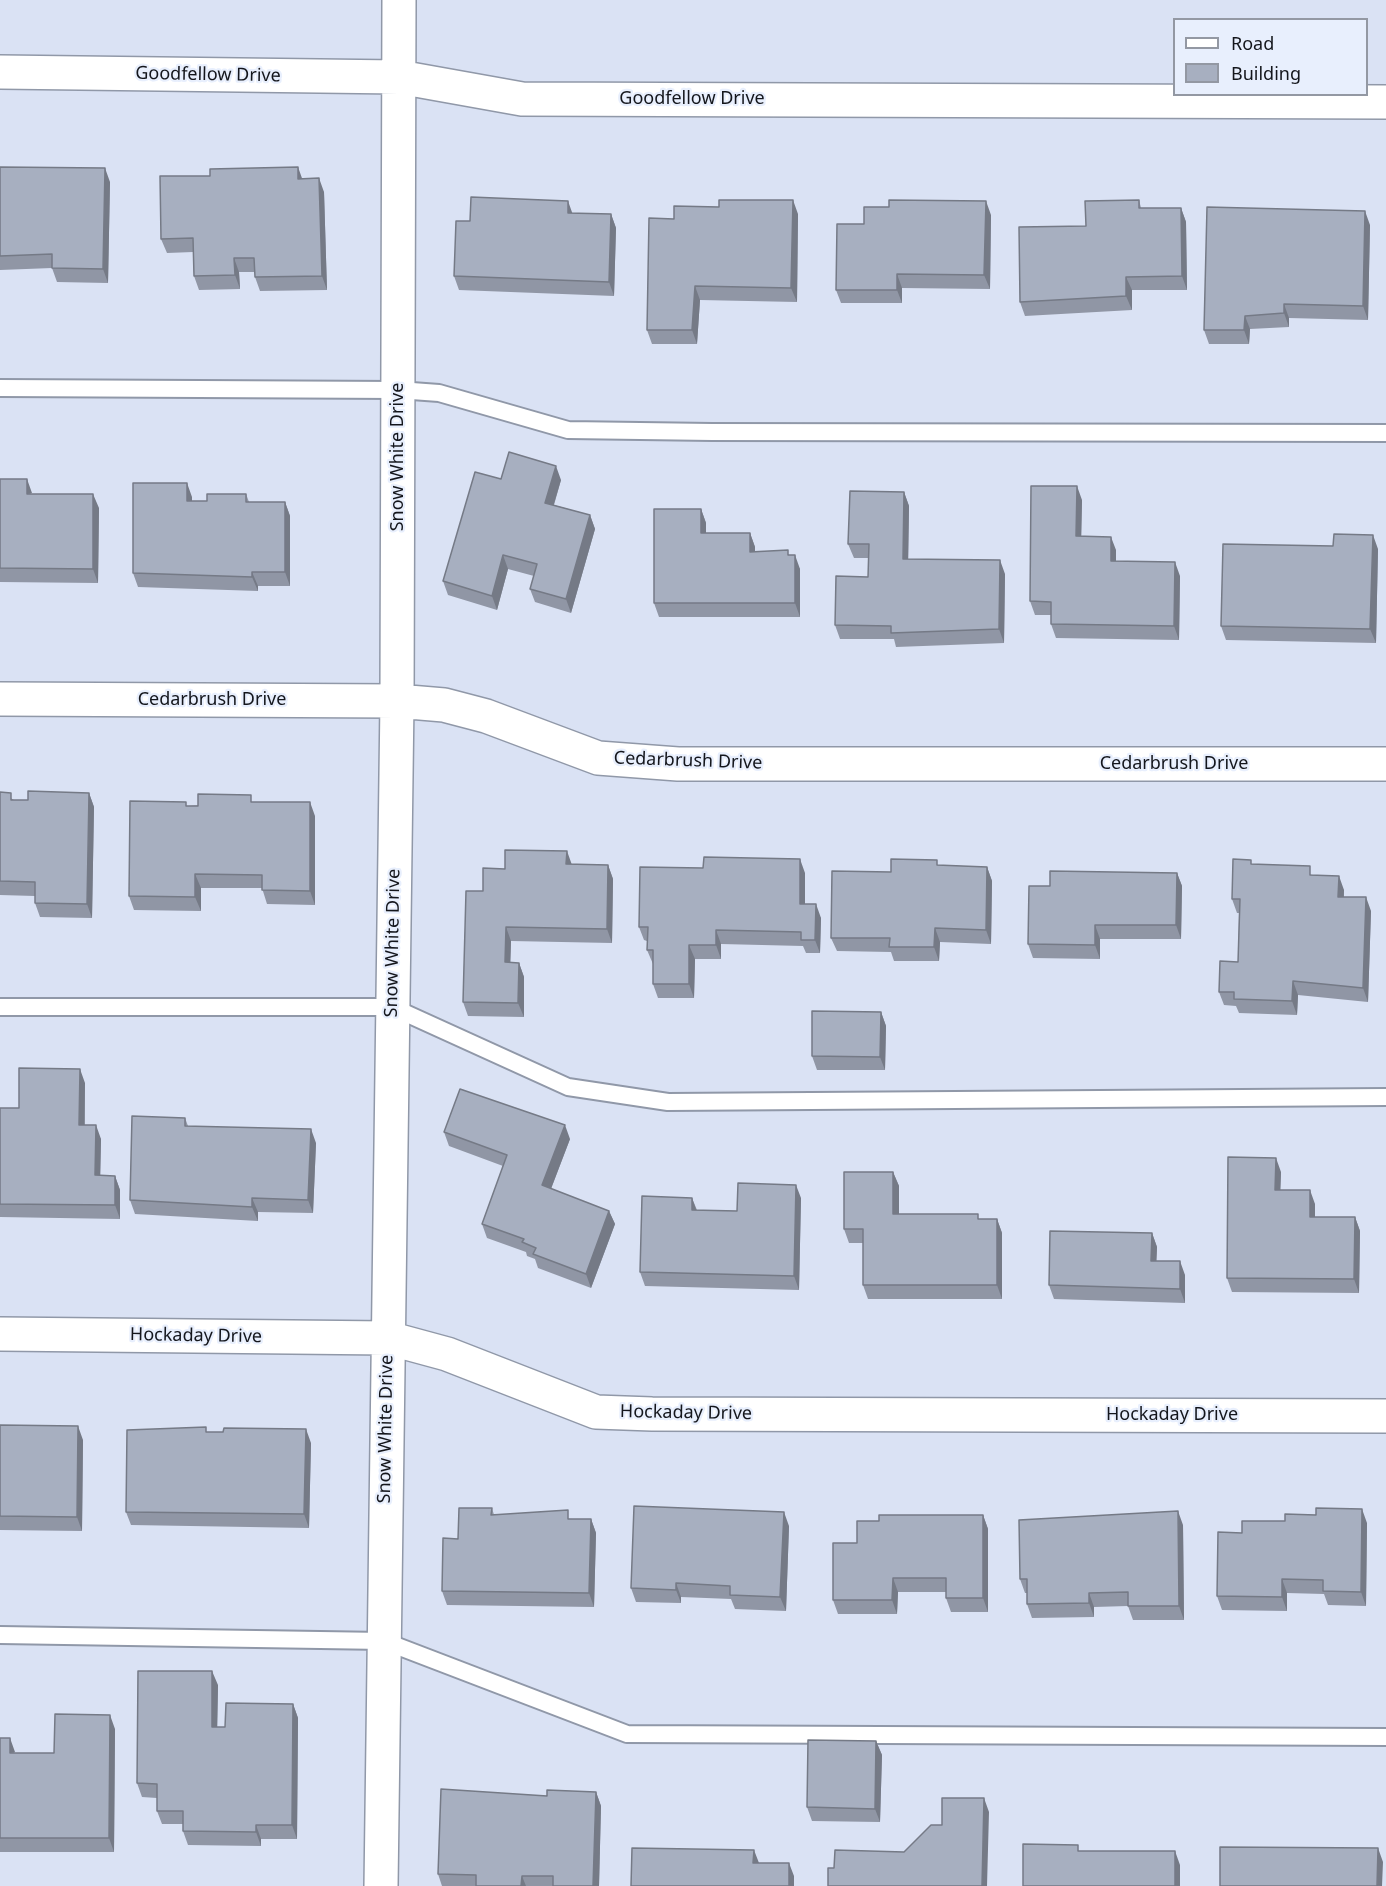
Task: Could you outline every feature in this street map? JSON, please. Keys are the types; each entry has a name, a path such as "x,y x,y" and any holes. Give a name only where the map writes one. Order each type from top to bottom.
{"street":[{"name":"Snow White Drive","path":"381,1886 397,701 399,0"},
{"name":"Goodfellow Drive","path":"0,72 399,77 522,99 1386,102"},
{"name":"Cedarbrush Drive","path":"0,699 397,701 444,705 486,716 598,758 678,764 1386,764"},
{"name":"Hockaday Drive","path":"0,1334 387,1338 447,1354 596,1412 1386,1416"}],"lane":[{"path":"0,388 398,390 439,393 568,430 1386,433"},
{"path":"0,1007 392,1007 568,1087 668,1102 1386,1097"},
{"path":"0,1635 384,1641 627,1734 1386,1737"}],"building":[{"path":"0,167 105,168 103,269 52,268 52,254 0,256"},
{"path":"298,167 298,179 319,178 322,276 255,277 254,258 234,258 235,275 194,276 193,238 161,239 160,176 210,176 210,169"},
{"path":"471,197 568,201 568,213 611,214 609,282 454,276 456,221 470,221"},
{"path":"719,200 793,200 791,288 695,286 692,330 647,330 649,218 674,219 674,206 719,207"},
{"path":"889,200 986,201 984,275 897,274 897,290 836,290 837,224 864,224 864,207 889,207"},
{"path":"1139,200 1139,208 1181,208 1182,276 1126,277 1126,296 1020,302 1019,227 1086,226 1085,201"},
{"path":"1207,207 1365,211 1363,306 1284,304 1284,313 1245,316 1244,330 1204,330"},
{"path":"509,452 556,466 545,503 590,515 566,599 530,589 537,564 503,555 492,596 443,581 475,472 501,479"},
{"path":"0,479 27,479 27,494 93,494 93,569 0,568"},
{"path":"133,483 187,483 187,501 207,501 207,494 246,494 246,502 285,502 285,572 252,572 252,577 133,573"},
{"path":"1031,486 1077,486 1076,536 1111,537 1111,561 1175,562 1174,626 1051,624 1051,602 1030,601"},
{"path":"850,491 904,492 903,559 1000,560 999,629 891,633 891,626 835,625 836,576 868,577 869,544 848,544"},
{"path":"654,509 701,509 701,533 750,533 750,552 788,550 788,555 795,555 795,603 654,603"},
{"path":"1334,534 1373,535 1370,629 1221,626 1223,544 1333,546"},
{"path":"28,791 89,793 87,904 35,903 35,882 0,881 0,792 11,793 11,800 28,800"},
{"path":"198,794 251,795 251,802 310,802 310,891 262,890 262,875 195,874 195,897 129,896 130,801 186,802 186,806 198,806"},
{"path":"505,850 567,851 566,864 608,865 607,929 506,927 505,962 519,963 518,1003 463,1002 466,891 483,891 483,868 505,869"},
{"path":"704,857 800,859 800,904 816,904 815,940 801,940 801,932 716,930 716,945 689,945 689,984 653,984 653,950 647,950 648,927 639,927 640,867 703,868"},
{"path":"891,859 937,860 937,865 987,867 986,930 935,928 934,947 889,947 890,938 831,938 832,871 891,872"},
{"path":"1233,859 1251,860 1251,864 1310,866 1310,875 1339,876 1338,897 1366,897 1363,988 1293,981 1292,1001 1234,999 1234,992 1219,992 1220,961 1238,962 1240,899 1232,899"},
{"path":"1050,871 1177,873 1176,925 1095,925 1095,945 1028,944 1029,886 1050,886"},
{"path":"812,1011 881,1012 880,1057 812,1056"},
{"path":"19,1068 80,1069 79,1125 96,1125 95,1175 115,1176 115,1205 0,1204 0,1108 19,1108"},
{"path":"460,1089 565,1125 542,1185 609,1211 586,1274 533,1254 536,1248 522,1242 524,1239 482,1224 507,1155 444,1132"},
{"path":"132,1116 185,1118 185,1126 311,1129 308,1200 252,1198 252,1207 130,1200"},
{"path":"1228,1157 1276,1158 1275,1190 1310,1190 1310,1217 1355,1217 1354,1279 1227,1278"},
{"path":"844,1172 893,1172 893,1214 978,1214 978,1219 997,1219 997,1285 863,1285 863,1229 844,1229"},
{"path":"738,1183 796,1185 794,1276 640,1272 642,1196 692,1198 692,1210 737,1211"},
{"path":"1050,1231 1152,1233 1151,1261 1180,1261 1180,1289 1049,1285"},
{"path":"0,1425 78,1426 77,1517 0,1516"},
{"path":"206,1427 206,1432 223,1432 224,1428 306,1429 304,1514 126,1512 127,1430"},
{"path":"634,1506 784,1512 780,1597 730,1595 730,1586 676,1583 676,1590 631,1588"},
{"path":"459,1508 492,1508 491,1515 568,1510 568,1519 591,1519 589,1593 442,1591 443,1538 458,1539"},
{"path":"1316,1508 1362,1509 1361,1592 1323,1591 1323,1580 1282,1579 1282,1597 1217,1596 1218,1532 1242,1533 1242,1521 1285,1521 1285,1514 1316,1515"},
{"path":"1178,1511 1179,1606 1128,1606 1128,1592 1089,1593 1089,1603 1027,1604 1027,1579 1020,1579 1019,1520"},
{"path":"879,1515 983,1515 983,1598 946,1598 946,1578 893,1578 892,1600 833,1600 833,1543 857,1543 857,1521 879,1521"},
{"path":"138,1671 212,1671 212,1727 225,1727 226,1703 293,1704 292,1825 256,1825 256,1832 183,1831 183,1811 157,1811 157,1784 137,1783"},
{"path":"55,1714 110,1715 109,1838 0,1838 0,1738 10,1738 10,1753 54,1753"},
{"path":"808,1740 876,1741 875,1809 807,1807"},
{"path":"441,1789 547,1796 547,1790 596,1792 593,1886 553,1886 553,1876 522,1876 521,1886 476,1886 476,1875 438,1874"},
{"path":"942,1798 984,1798 982,1886 828,1886 828,1868 834,1868 835,1850 904,1852 931,1825 942,1825"},
{"path":"1023,1844 1078,1845 1078,1851 1175,1851 1175,1886 1023,1886"},
{"path":"1220,1847 1378,1848 1377,1886 1220,1886"},
{"path":"632,1848 754,1850 753,1863 789,1863 789,1886 631,1886"}]}
